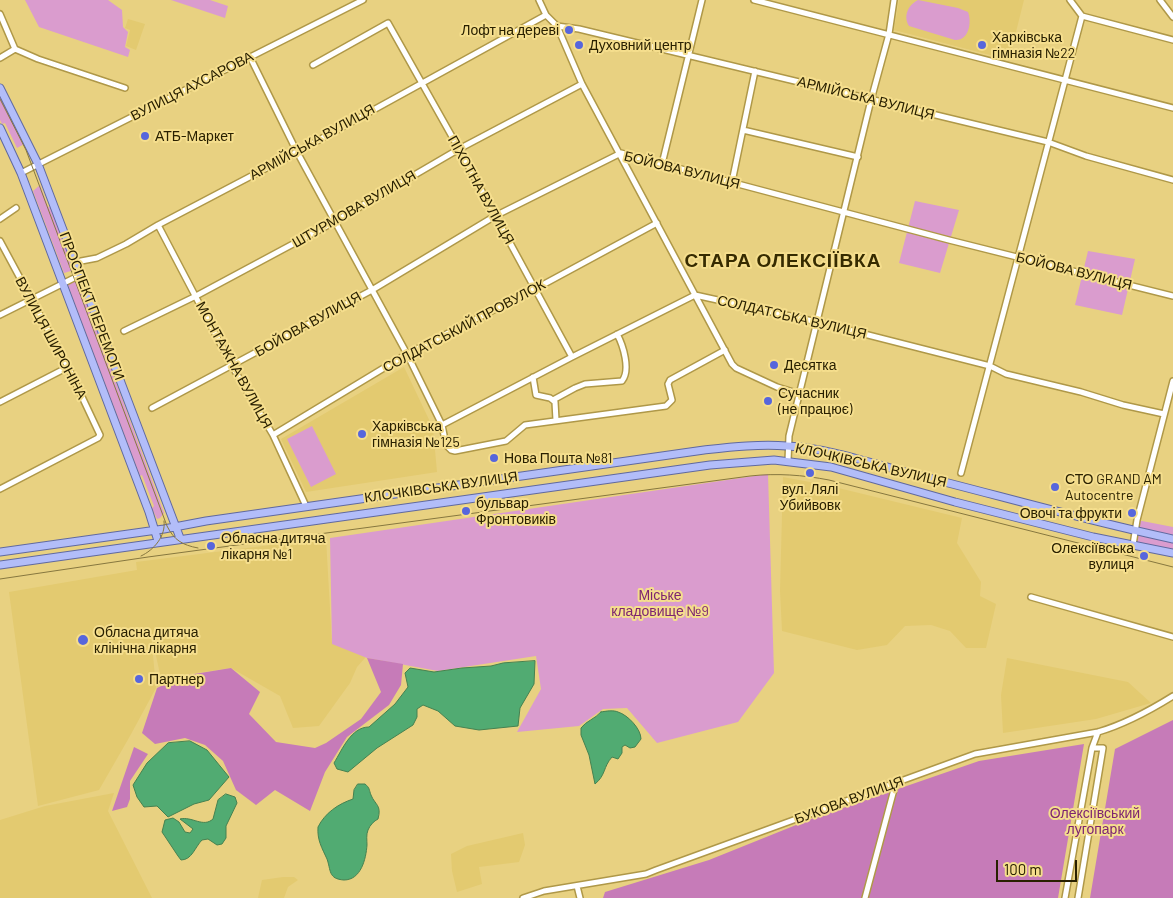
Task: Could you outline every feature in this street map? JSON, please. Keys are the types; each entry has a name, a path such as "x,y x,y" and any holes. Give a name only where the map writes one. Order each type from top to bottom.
{"main road":[{"name":"ПРОСПЕКТ ПЕРЕМОГИ","path":"0,88 38,164 180,538"},
{"name":"ПРОСПЕКТ ПЕРЕМОГИ","path":"0,128 21,173 63,283 156,531 158,542"},
{"name":"КЛОЧКІВСЬКА ВУЛИЦЯ","path":"0,552 176,528 206,521 306,506 746,445 788,446 813,449 1173,539"},
{"name":"КЛОЧКІВСЬКА ВУЛИЦЯ","path":"4,564 710,465 763,461 788,461 831,467 978,508 1173,553"}],"street":[{"name":"ВУЛИЦЯ АХСАРОВА","path":"21,173 362,0"},
{"path":"538,0 546,14 557,26 582,84 736,368 778,387 800,394"},
{"path":"662,164 702,0"},
{"path":"754,0 1173,108"},
{"path":"788,461 788,446 871,100 889,34 894,0"},
{"path":"1070,0 1082,16 1173,40"},
{"path":"1160,0 1173,17"},
{"path":"0,14 15,49 38,59 125,88"},
{"name":"АРМІЙСЬКА ВУЛИЦЯ","path":"76,262 90,260 111,252 158,225 297,152 546,14"},
{"path":"961,474 1082,16"},
{"name":"ПІХОТНА ВУЛИЦЯ","path":"313,65 388,23 572,357"},
{"name":"АРМІЙСЬКА ВУЛИЦЯ","path":"557,26 580,29 1048,142 1086,156 1173,180"},
{"path":"0,58 15,49"},
{"path":"250,57 334,222 407,354 442,425 446,445 451,450 455,451 506,441 525,424 666,406 672,400 668,384 670,380 725,350"},
{"path":"732,182 755,71"},
{"name":"ШТУРМОВА ВУЛИЦЯ","path":"124,331 196,296 334,222 459,149 582,84"},
{"path":"743,130 858,157"},
{"name":"БОЙОВА ВУЛИЦЯ","path":"152,408 372,290 495,216 620,153 844,213 1173,296"},
{"path":"0,219 16,208"},
{"name":"СОЛДАТСЬКИЙ ПРОВУЛОК","path":"273,435 407,354 535,289 657,223"},
{"name":"МОНТАЖНА ВУЛИЦЯ","path":"158,225 232,366 273,435 306,506"},
{"name":"ВУЛИЦЯ ШИРОНІНА","path":"0,241 68,367 100,435 77,450 0,489"},
{"path":"0,315 80,275"},
{"path":"442,425 695,295"},
{"name":"СОЛДАТСЬКА ВУЛИЦЯ","path":"695,295 817,322 990,366 1006,374 1164,414"},
{"path":"533,377 536,396 553,400 585,384 622,381 626,375 624,350 617,334"},
{"path":"0,402 68,367"},
{"path":"1132,545 1173,381"},
{"path":"553,400 556,420"},
{"path":"0,552 4,564"},
{"path":"1031,597 1173,637"},
{"name":"БУКОВА ВУЛИЦЯ","path":"523,898 544,891 656,870 975,754 1098,732 1117,726 1152,710 1173,696"},
{"path":"1065,898 1092,748 1098,732"},
{"path":"1078,898 1103,748 1092,748"},
{"path":"865,898 896,782"},
{"path":"577,886 580,898"}],"shaded area":[{"name":"Харківська гімназія №22","path":"899,0 1024,0 1009,60 894,30"},
{"path":"128,19 145,24 136,50 126,46 130,30 125,28"},
{"name":"Харківська гімназія №125","path":"404,367 433,428 437,472 306,492 281,439"},
{"path":"783,477 826,485 962,518 957,543 981,582 980,596 996,604 986,648 966,648 950,631 931,625 905,626 887,645 857,650 782,631 780,591"},
{"path":"326,538 332,644 362,648 365,658 357,667 350,683 319,726 293,728 280,696 231,668 182,675 157,687 160,674 151,633 156,688 99,790 38,806 9,592 137,570 136,562"},
{"path":"367,658 403,664 401,685 389,705 347,737 325,772 310,811 275,790 256,805 236,790 223,761 205,745 185,738 155,744 142,733 157,688 182,676 231,668 260,692 249,714 276,742 315,748 326,743 361,719 381,692"},
{"path":"1007,658 1128,682 1151,703 1096,719 1003,733 1001,695"},
{"path":"535,661 534,684 520,708 518,726 479,730 455,726 438,711 423,705 417,709 417,717 413,725 377,748 348,772 337,769 334,763 352,735 363,728 369,727 395,704 408,687 405,673 410,668 434,672"},
{"path":"614,711 626,716 636,727 641,739 635,747 630,748 625,745 622,747 622,753 618,759 612,757 595,784 589,755 581,735 581,728 601,712"},
{"name":"Олексіївський лугопарк","path":"1173,720 1173,898 1090,898 1115,749"},
{"path":"190,741 207,750 229,777 209,800 194,804 168,817 157,806 144,807 137,797 133,785 147,763 168,743"},
{"name":"Олексіївський лугопарк","path":"1084,744 1058,898 603,898 605,892 709,860 811,819 979,761"},
{"path":"134,747 148,754 130,781 130,799 127,807 112,811"},
{"path":"358,784 365,784 368,787 379,808 379,814 378,819 367,832 367,845 362,868 355,876 344,880 335,878 331,873 319,840 318,827 324,817 332,810 353,799 354,790"},
{"path":"114,793 108,811 152,898 0,898 0,820 45,806"},
{"path":"226,794 235,797 237,803 226,826 226,838 222,844 217,845 208,839 202,840 191,856 181,860 162,832 165,820 173,818 179,822 185,832 190,833 193,829 180,819 205,822 213,819 218,800"},
{"path":"523,833 525,845 519,862 479,867 482,884 457,892 452,871 451,854 467,846"},
{"path":"294,877 298,880 288,887 284,898 258,898 262,880"}],"green space":[{"path":"25,0 108,0 122,10 123,27 128,32 125,47 130,50 128,57 39,27"},
{"path":"171,0 210,0 228,6 225,18"},
{"path":"918,0 958,8 968,12 970,21 964,37 955,40 909,26 906,18 907,11"},
{"path":"0,91 26,143 17,148 5,123 2,124 0,120"},
{"path":"40,185 48,207 52,206 74,270 64,273 33,191"},
{"path":"915,201 959,210 940,273 899,263"},
{"path":"1088,251 1135,259 1122,315 1075,305"},
{"path":"78,279 164,513 160,518 157,519 152,508 154,506 142,475 140,476 67,283"},
{"path":"312,426 336,474 311,487 287,439"},
{"name":"Міське кладовище №9","path":"768,474 774,673 738,722 657,743 627,708 603,709 579,726 517,732 541,689 536,656 438,671 367,658 332,644 330,538"},
{"path":"1137,520 1173,527 1173,553 1133,545"}],"tram line":[{"path":"0,99 26,150 167,526 179,541 198,548"},
{"path":"0,579 148,557 750,476 770,475 800,476 829,480 1173,567"},
{"path":"141,556 158,542 163,532 164,521"}],"place":[{"name":"Лофт на дереві","path":"569,30"},
{"name":"Духовний центр","path":"579,45"},
{"name":"Харківська гімназія №22","path":"982,45"},
{"name":"АТБ-Маркет","path":"145,136"},
{"name":"Десятка","path":"774,365"},
{"name":"Сучасник (не працює)","path":"768,401"},
{"name":"Харківська гімназія №125","path":"362,434"},
{"name":"Нова Пошта №81","path":"494,458"},
{"name":"вул. Лялі Убийвовк","path":"810,473"},
{"name":"СТО GRAND AM Autocentre","path":"1055,487"},
{"name":"бульвар Фронтовиків","path":"466,511"},
{"name":"Овочі та фрукти","path":"1132,513"},
{"name":"Обласна дитяча лікарня №1","path":"211,546"},
{"name":"Олексіївська вулиця","path":"1144,556"},
{"name":"Обласна дитяча клінічна лікарня","path":"83,640"},
{"name":"Партнер","path":"139,679"}],"district":[{"name":"СТАРА ОЛЕКСІЇВКА","path":"783,261"}]}
